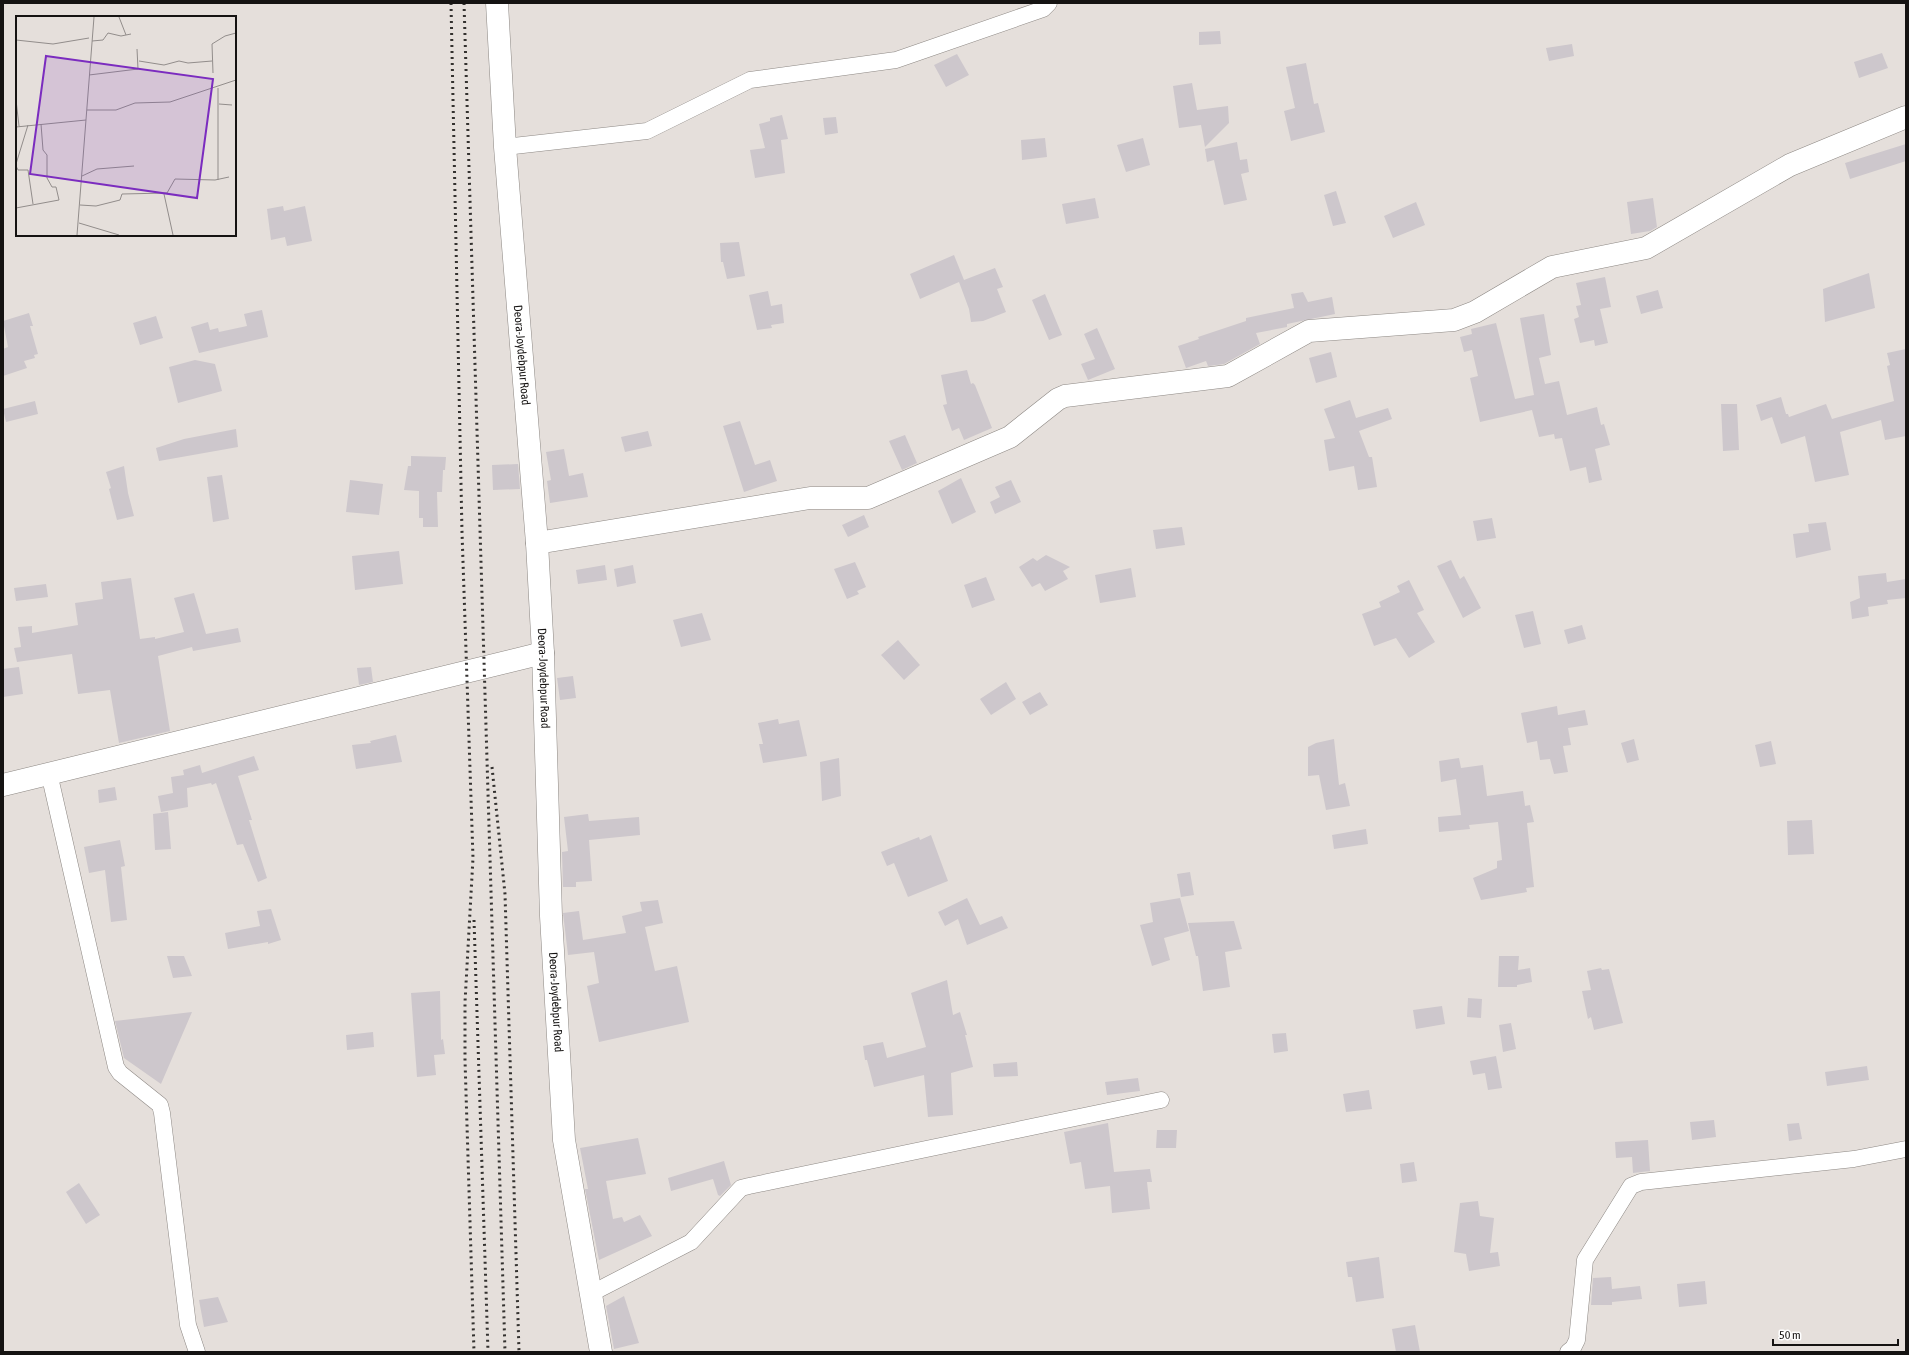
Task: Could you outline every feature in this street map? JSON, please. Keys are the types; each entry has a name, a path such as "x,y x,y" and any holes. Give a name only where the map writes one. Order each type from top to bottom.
{"street":[{"name":"Deora-Joydebpur Road","path":"497,3 505,147 537,543 543,653 551,916 564,1140 592,1293 601,1352"},
{"path":"505,147 647,131 750,80 896,60 1042,9 1049,3"},
{"path":"537,543 810,498 868,498 1010,436 1065,396 1228,376 1309,331 1454,320 1474,312 1552,267 1646,248 1790,165 1906,116"},
{"path":"3,785 543,653"},
{"path":"49,773 116,1066 120,1073 160,1105 188,1325 197,1352"},
{"path":"592,1293 691,1242 741,1188 1161,1100"},
{"path":"1568,1352 1573,1348 1577,1340 1585,1260 1631,1186 1641,1182 1854,1159 1906,1149"}],"building":[{"path":"1220,31 1221,44 1199,45 1199,32"},
{"path":"1572,44 1574,56 1549,61 1546,48"},
{"path":"1882,53 1888,68 1859,78 1854,62"},
{"path":"957,54 969,75 946,87 934,65"},
{"path":"1306,63 1314,104 1318,103 1325,132 1291,141 1284,111 1295,108 1286,67"},
{"path":"1192,83 1197,110 1228,106 1229,123 1205,147 1201,125 1179,128 1173,86"},
{"path":"782,115 788,139 781,140 785,173 755,178 750,150 765,148 759,124 770,121 770,118"},
{"path":"836,117 838,133 825,135 823,118"},
{"path":"1045,138 1047,157 1022,160 1021,140"},
{"path":"1143,138 1150,165 1126,172 1117,145"},
{"path":"1237,142 1240,160 1247,159 1249,172 1241,174 1247,200 1224,205 1214,160 1207,162 1205,149"},
{"path":"1906,144 1906,161 1850,179 1845,163"},
{"path":"1336,191 1346,223 1333,226 1324,195"},
{"path":"1095,198 1099,218 1066,224 1062,204"},
{"path":"1653,198 1657,227 1650,231 1631,234 1627,202"},
{"path":"1416,202 1425,225 1393,238 1384,216"},
{"path":"283,206 284,211 305,206 312,241 287,246 285,237 271,240 267,209"},
{"path":"739,242 745,276 727,279 723,262 721,262 720,243"},
{"path":"954,255 964,280 995,268 1003,287 997,289 1006,312 983,321 971,322 969,309 959,282 920,299 910,274"},
{"path":"1869,273 1875,308 1825,322 1823,289"},
{"path":"1605,277 1611,307 1600,309 1608,343 1595,346 1594,340 1580,343 1574,319 1579,317 1576,306 1581,305 1576,283"},
{"path":"1658,290 1663,308 1641,314 1636,296"},
{"path":"768,291 771,306 782,304 784,323 771,325 772,328 757,330 749,295"},
{"path":"1303,292 1308,302 1332,297 1335,314 1287,324 1287,327 1256,333 1260,344 1224,364 1208,366 1206,361 1186,368 1178,346 1199,339 1198,337 1246,321 1246,318 1294,308 1291,294"},
{"path":"1045,294 1062,335 1049,340 1032,300"},
{"path":"262,310 268,337 199,353 191,327 208,322 210,330 218,328 219,332 247,326 244,314"},
{"path":"29,313 33,326 30,326 38,354 34,355 35,358 24,361 27,368 3,376 3,349 8,347 3,321"},
{"path":"1544,314 1551,355 1539,358 1545,384 1559,381 1567,415 1597,407 1601,425 1604,424 1610,445 1595,449 1602,480 1589,483 1586,467 1570,471 1562,438 1555,439 1554,434 1539,437 1532,410 1480,422 1470,378 1478,376 1472,350 1464,352 1460,337 1472,334 1471,329 1496,323 1515,399 1534,395 1520,318"},
{"path":"156,316 163,338 140,345 133,323"},
{"path":"1097,328 1115,369 1088,380 1081,364 1095,359 1084,334"},
{"path":"1906,349 1906,436 1885,440 1881,420 1840,432 1849,475 1815,482 1805,436 1781,444 1772,417 1761,421 1756,405 1781,397 1786,414 1788,414 1789,417 1826,404 1832,419 1894,401 1887,366 1890,365 1887,353"},
{"path":"1331,352 1337,377 1316,383 1309,358"},
{"path":"195,360 215,364 222,391 178,403 169,367"},
{"path":"967,370 971,384 973,383 975,385 992,428 964,440 959,428 952,431 943,405 947,404 941,375"},
{"path":"1350,400 1356,418 1388,408 1392,419 1359,431 1369,457 1372,457 1377,487 1358,490 1354,466 1329,471 1324,440 1335,438 1324,409"},
{"path":"35,401 38,414 6,422 3,409"},
{"path":"1721,404 1737,404 1739,450 1723,451"},
{"path":"740,421 755,465 770,460 777,481 744,492 723,426"},
{"path":"236,429 238,447 159,461 156,448 184,439"},
{"path":"648,431 652,446 625,452 621,437"},
{"path":"905,435 917,463 902,470 889,441"},
{"path":"564,449 569,476 583,473 588,497 550,503 547,481 551,480 546,452"},
{"path":"411,456 446,457 445,470 443,470 442,492 437,492 438,527 423,527 423,518 419,518 419,491 404,490 408,466 411,466"},
{"path":"518,464 520,489 493,490 492,465"},
{"path":"124,466 128,493 134,516 117,520 109,489 111,488 106,472"},
{"path":"222,475 229,519 213,522 207,477"},
{"path":"961,478 976,512 952,524 938,491"},
{"path":"350,480 383,484 379,515 346,512"},
{"path":"1011,480 1021,502 995,514 990,502 1000,497 995,487"},
{"path":"864,515 869,527 848,537 842,525"},
{"path":"1492,518 1496,538 1477,541 1473,521"},
{"path":"1826,522 1831,550 1796,558 1793,534 1809,532 1808,524"},
{"path":"1182,527 1185,545 1156,549 1153,530"},
{"path":"399,551 403,584 355,590 352,556"},
{"path":"1046,555 1070,567 1063,571 1068,579 1045,591 1040,583 1032,587 1019,567 1033,558 1037,561"},
{"path":"1451,560 1460,579 1464,576 1481,608 1463,618 1437,566"},
{"path":"855,562 866,587 857,591 859,594 847,599 834,569"},
{"path":"605,565 607,580 578,584 576,570"},
{"path":"633,565 636,583 617,587 614,569"},
{"path":"1131,568 1136,597 1100,603 1095,575"},
{"path":"1886,573 1887,582 1906,579 1906,598 1887,600 1888,604 1868,607 1869,616 1852,619 1850,602 1860,598 1858,576"},
{"path":"986,577 995,600 972,608 964,585"},
{"path":"131,578 140,639 155,637 155,639 184,632 174,598 194,593 206,634 238,628 241,642 193,651 192,647 158,656 170,731 119,743 110,690 78,694 72,654 17,662 14,648 21,647 18,627 32,626 32,633 78,625 75,603 103,599 101,582"},
{"path":"1409,580 1424,610 1417,613 1435,642 1409,658 1396,638 1374,646 1362,614 1381,607 1379,602 1400,592 1397,586"},
{"path":"46,584 48,597 16,601 14,588"},
{"path":"1533,611 1541,644 1524,648 1515,615"},
{"path":"702,613 711,640 681,647 673,620"},
{"path":"1582,625 1586,639 1568,644 1564,630"},
{"path":"898,640 920,665 904,680 881,655"},
{"path":"19,667 23,694 3,697 3,669"},
{"path":"371,667 373,682 359,685 357,668"},
{"path":"573,676 576,698 560,700 557,678"},
{"path":"1006,682 1016,699 991,715 980,699"},
{"path":"1040,692 1048,705 1030,715 1022,702"},
{"path":"1557,706 1558,715 1585,710 1588,725 1568,728 1571,745 1563,746 1568,772 1554,774 1550,759 1540,760 1537,741 1527,743 1521,713"},
{"path":"778,719 779,724 799,720 807,756 763,763 759,744 763,744 758,723"},
{"path":"396,735 402,762 356,769 352,745 371,743 370,741"},
{"path":"1334,739 1339,785 1345,783 1350,806 1326,810 1319,775 1308,776 1308,747 1316,743"},
{"path":"1634,739 1639,760 1627,763 1621,743"},
{"path":"1771,741 1776,764 1760,767 1755,745"},
{"path":"254,756 259,770 238,776 252,820 249,820 267,878 258,882 243,844 237,845 216,783 212,785 211,783 187,788 188,807 161,812 158,796 173,793 171,777 184,775 183,770 200,765 202,773"},
{"path":"839,758 841,796 822,801 820,762"},
{"path":"1459,758 1461,768 1483,765 1487,796 1523,791 1525,806 1530,805 1534,822 1527,823 1534,887 1526,888 1527,892 1481,900 1473,878 1497,868 1497,861 1502,860 1498,822 1469,825 1470,829 1439,832 1438,817 1461,815 1456,779 1441,782 1439,761"},
{"path":"115,787 117,800 99,803 98,790"},
{"path":"168,812 171,849 155,850 153,814"},
{"path":"588,814 589,821 639,817 640,835 589,840 592,881 576,882 576,887 563,887 562,852 568,851 564,817"},
{"path":"1812,820 1814,854 1788,855 1787,821"},
{"path":"1366,829 1368,844 1334,849 1332,835"},
{"path":"931,835 948,881 908,897 894,863 887,866 881,852 919,837 920,840"},
{"path":"120,840 125,866 121,867 127,920 111,922 105,870 89,873 84,847"},
{"path":"1190,872 1194,895 1181,897 1177,874"},
{"path":"967,898 980,925 1002,916 1008,928 967,945 958,919 945,926 938,912"},
{"path":"1180,898 1189,931 1164,938 1170,960 1152,966 1140,925 1153,922 1150,903"},
{"path":"658,900 663,923 645,927 655,971 677,966 689,1022 599,1042 587,986 599,983 594,952 568,955 563,913 579,911 583,940 626,933 622,916 642,911 640,902"},
{"path":"271,909 281,940 268,944 268,942 228,949 225,933 260,926 257,911"},
{"path":"1234,921 1242,949 1225,952 1230,987 1203,991 1198,956 1196,956 1188,923"},
{"path":"167,956 184,956 192,976 173,978"},
{"path":"1499,956 1519,956 1518,970 1530,968 1532,982 1517,985 1517,987 1498,987"},
{"path":"1601,968 1602,970 1609,969 1623,1023 1594,1030 1591,1017 1588,1019 1582,991 1591,990 1587,971"},
{"path":"947,980 953,1015 960,1012 967,1035 965,1035 973,1067 951,1073 953,1115 928,1117 924,1075 874,1087 867,1060 865,1060 863,1046 883,1042 887,1058 926,1047 911,993"},
{"path":"440,991 441,1040 443,1039 445,1054 434,1055 436,1075 417,1077 411,993"},
{"path":"1468,998 1482,999 1481,1018 1467,1017"},
{"path":"1442,1006 1445,1024 1416,1029 1413,1010"},
{"path":"192,1012 161,1084 124,1058 115,1021"},
{"path":"1511,1023 1516,1049 1503,1052 1499,1025"},
{"path":"373,1032 374,1047 347,1050 346,1035"},
{"path":"1286,1033 1288,1051 1274,1053 1272,1034"},
{"path":"1496,1056 1502,1088 1488,1090 1485,1073 1473,1075 1470,1061"},
{"path":"1017,1062 1018,1076 994,1077 993,1064"},
{"path":"1867,1066 1869,1080 1827,1086 1825,1072"},
{"path":"1138,1078 1140,1091 1107,1095 1105,1082"},
{"path":"1369,1090 1372,1109 1346,1112 1343,1094"},
{"path":"1714,1120 1716,1137 1692,1140 1690,1122"},
{"path":"1108,1123 1114,1172 1150,1169 1152,1182 1147,1182 1150,1209 1112,1213 1110,1186 1085,1189 1081,1162 1070,1164 1064,1132"},
{"path":"1799,1123 1802,1139 1789,1141 1787,1124"},
{"path":"1157,1130 1177,1130 1176,1148 1156,1148"},
{"path":"638,1138 646,1174 606,1181 613,1219 622,1217 624,1222 640,1215 652,1236 599,1260 585,1189 588,1189 580,1148"},
{"path":"1648,1140 1650,1171 1633,1173 1632,1157 1616,1158 1615,1142"},
{"path":"724,1161 731,1185 720,1196 718,1195 713,1179 671,1191 668,1178"},
{"path":"1414,1162 1417,1181 1402,1183 1400,1164"},
{"path":"79,1183 100,1215 86,1224 66,1192"},
{"path":"1478,1201 1480,1216 1494,1218 1490,1253 1498,1252 1500,1266 1469,1271 1466,1254 1454,1252 1460,1203"},
{"path":"1379,1257 1384,1298 1356,1302 1352,1277 1348,1277 1346,1262"},
{"path":"1611,1277 1612,1289 1640,1286 1642,1299 1612,1302 1612,1305 1591,1305 1593,1278"},
{"path":"1705,1281 1707,1304 1679,1307 1677,1284"},
{"path":"624,1296 639,1343 614,1349 606,1306"},
{"path":"218,1297 228,1322 204,1327 199,1300"},
{"path":"1415,1325 1420,1352 1396,1352 1392,1329"}],"railway":[{"path":"451,3 462,532 473,858 465,1002 465,1060 474,1352"},
{"path":"464,3 505,1352"},
{"path":"492,767 505,894 519,1352"},
{"path":"474,920 488,1352"}]}
